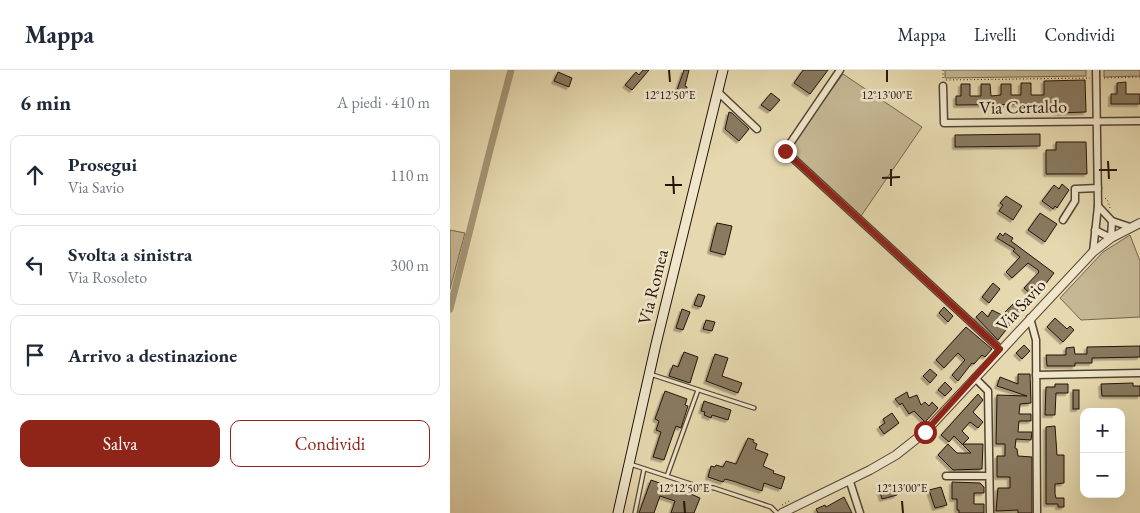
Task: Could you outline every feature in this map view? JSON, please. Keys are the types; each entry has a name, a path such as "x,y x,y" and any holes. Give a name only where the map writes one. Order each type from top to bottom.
{"main road":[{"name":"Via Romea","path":"618,513 724,70"}],"street":[{"path":"840,70 785,151 1000,349"},
{"path":"1093,252 1098,206 1096,70"},
{"name":"Via Certaldo","path":"943,83 944,123 1140,121"},
{"path":"718,92 757,129"},
{"path":"1063,220 1075,201 1074,189 1098,188"},
{"path":"1098,206 1112,217 1130,227"},
{"path":"1096,230 1111,238 1112,217"},
{"name":"Via Savio","path":"778,512 850,482 896,455 925,432 1000,349 1093,252 1111,238 1140,223"},
{"path":"1030,318 1036,340 1037,513"},
{"path":"1036,375 1140,373"},
{"path":"975,378 988,391 990,513"},
{"path":"946,476 989,476"},
{"path":"850,482 860,513"}],"lane":[{"path":"650,373 754,408"},
{"path":"667,476 698,390"},
{"path":"629,464 697,486 714,488 771,507 778,512"},
{"path":"635,513 644,469"}],"path":[{"path":"943,70 943,83 1140,78"},
{"path":"1098,197 1104,197 1108,201 1112,217"},
{"path":"778,512 785,502 793,500"}],"shaded area":[{"path":"945,70 1086,70 1086,76 945,78"},
{"path":"1104,70 1140,70 1140,76 1104,77"},
{"path":"843,74 922,127 861,216 835,196 791,153 791,145"},
{"path":"450,230 465,233 450,289"},
{"path":"1130,235 1140,261 1140,317 1081,320 1060,298 1103,252"}],"building":[{"path":"643,70 649,70 632,90 625,85 636,72 639,75"},
{"path":"684,70 689,70 685,86 687,87 686,92 677,90"},
{"path":"803,70 828,70 810,94 794,83"},
{"path":"558,72 572,78 569,87 554,81"},
{"path":"1085,80 1086,112 1056,113 1056,105 1045,104 956,105 956,96 961,96 961,84 970,84 970,96 981,96 981,84 990,84 991,96 1001,95 1001,84 1011,84 1011,95 1021,95 1021,83 1031,83 1031,95 1044,95 1044,81"},
{"path":"1126,82 1126,94 1140,94 1140,104 1111,104 1111,94 1117,94 1117,83"},
{"path":"771,93 780,100 770,111 761,105"},
{"path":"729,112 749,129 739,141 725,129"},
{"path":"1040,134 1040,146 955,147 955,135"},
{"path":"1056,142 1086,142 1087,174 1046,174 1046,150 1056,150"},
{"path":"1062,184 1069,190 1057,208 1055,206 1053,209 1042,201 1054,185 1059,189"},
{"path":"1006,196 1022,206 1013,220 999,211 1003,205 1000,203"},
{"path":"1040,213 1057,224 1045,242 1028,230"},
{"path":"717,223 732,226 725,255 710,251"},
{"path":"1000,233 1003,236 1005,233 1013,238 1011,241 1054,273 1035,298 1024,288 1039,272 1038,270 1028,263 1012,278 1006,272 1020,257 1013,251 1015,249 997,238"},
{"path":"993,283 1000,289 989,303 982,297"},
{"path":"698,294 705,296 701,307 694,305"},
{"path":"1014,303 1021,311 998,340 976,317 982,311 988,317 992,310 1002,315"},
{"path":"944,307 953,316 948,322 939,313"},
{"path":"682,309 690,312 683,330 676,328"},
{"path":"1055,318 1067,329 1070,326 1074,330 1063,342 1047,327"},
{"path":"706,320 715,322 712,331 703,329"},
{"path":"966,327 992,349 985,357 982,355 974,364 972,363 958,381 952,375 965,360 958,353 944,368 936,360"},
{"path":"1024,345 1030,351 1022,359 1016,353"},
{"path":"1140,346 1140,357 1092,358 1092,363 1075,363 1075,366 1047,366 1046,355 1066,355 1066,348 1074,347 1075,354 1087,354 1087,347"},
{"path":"684,352 698,357 690,383 669,376 673,365 678,367"},
{"path":"715,354 728,358 722,376 742,383 738,393 706,381"},
{"path":"930,369 937,375 930,383 923,376"},
{"path":"1018,374 1030,374 1031,403 1020,404 1019,414 1031,414 1031,421 1019,421 1018,432 1032,432 1031,440 1016,439 1015,448 1017,449 1018,456 1032,457 1032,513 1018,513 1018,510 996,511 998,488 1010,488 1010,477 997,477 997,456 1005,456 1005,444 996,444 997,395 1027,396 997,386 1000,377 1018,384"},
{"path":"945,382 952,389 945,396 938,390"},
{"path":"1133,383 1133,386 1140,386 1140,396 1102,396 1101,384"},
{"path":"1055,384 1068,384 1068,393 1056,393 1055,415 1045,415 1046,387 1055,387"},
{"path":"1073,390 1079,390 1079,409 1073,409"},
{"path":"665,391 687,399 685,405 688,406 681,428 676,426 664,460 653,457 661,432 656,430 659,421 655,419"},
{"path":"907,392 909,398 917,395 921,405 925,402 929,406 932,402 938,408 925,422 914,411 909,414 902,403 900,405 895,399"},
{"path":"978,394 983,400 973,412 983,422 978,428 970,422 962,431 969,438 963,444 983,444 982,469 953,470 938,455 948,444 957,453 971,453 954,436 949,442 941,435"},
{"path":"704,401 731,410 728,420 712,415 711,418 704,415 705,412 701,411"},
{"path":"892,413 899,423 884,434 879,427 885,423 883,419"},
{"path":"1055,426 1057,455 1064,455 1064,483 1055,484 1055,494 1056,498 1064,498 1064,507 1058,507 1058,504 1046,504 1046,427"},
{"path":"748,438 754,440 753,442 757,444 755,449 768,454 763,466 774,471 773,473 785,477 781,489 764,483 762,491 733,481 725,479 723,482 708,477 711,466 723,467 726,461 736,464"},
{"path":"651,480 668,486 668,484 700,498 694,513 671,513 675,501 660,496 654,513 639,513"},
{"path":"952,482 980,483 984,487 984,493 974,493 974,504 984,504 984,513 959,513 959,510 957,510 957,499 952,499"},
{"path":"894,484 897,495 882,499 879,489"},
{"path":"941,487 947,505 935,508 929,490"},
{"path":"844,497 852,513 818,513 816,509 825,505 826,507"}],"waterway":[{"path":"450,309 511,70"}],"route":[{"path":"785,151 1000,349 925,432"}]}
